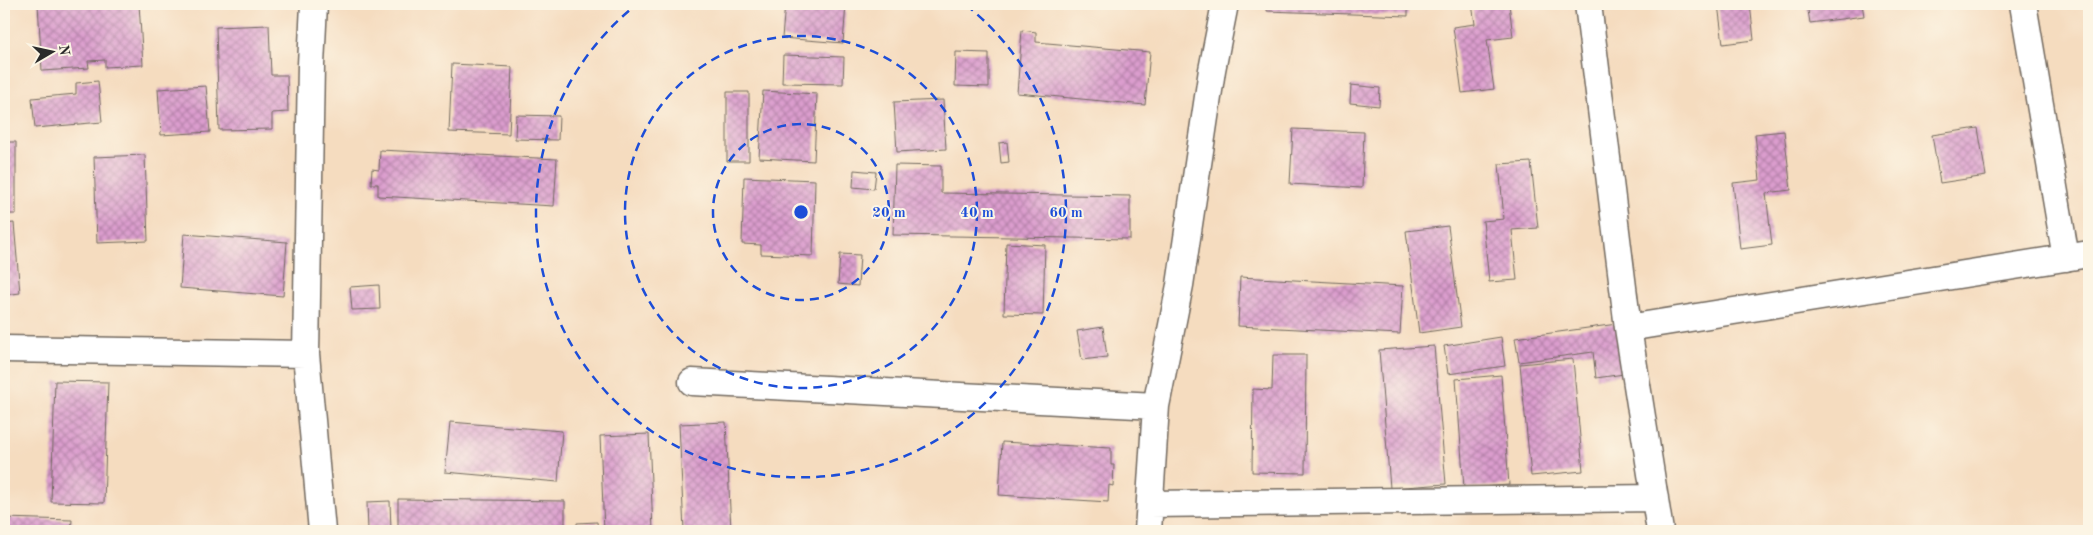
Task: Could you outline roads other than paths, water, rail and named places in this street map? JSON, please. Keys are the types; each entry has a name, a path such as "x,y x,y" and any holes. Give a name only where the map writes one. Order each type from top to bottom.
{"street":[{"path":"314,4 311,65 306,354 322,531"},
{"path":"1148,531 1156,406 1180,285 1212,70 1225,4"},
{"path":"1588,4 1628,328 1660,531"},
{"path":"1628,328 2078,256 2023,4"},
{"path":"4,349 306,354"},
{"path":"692,382 1156,406"},
{"path":"1150,504 1655,498"}]}
